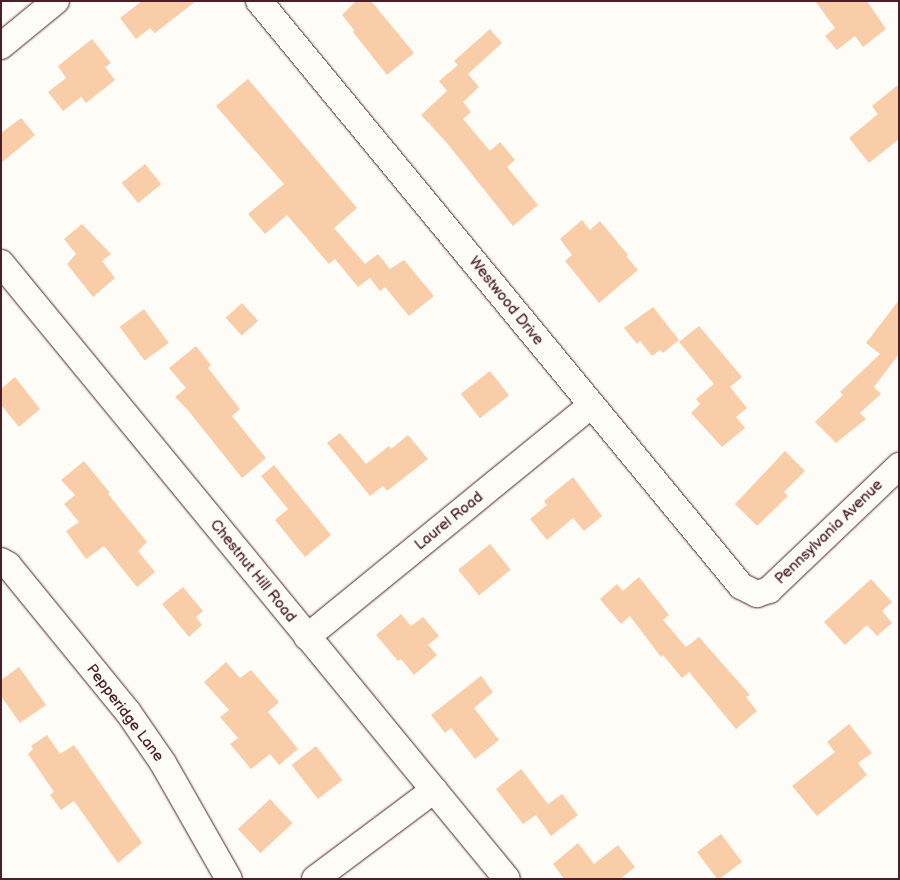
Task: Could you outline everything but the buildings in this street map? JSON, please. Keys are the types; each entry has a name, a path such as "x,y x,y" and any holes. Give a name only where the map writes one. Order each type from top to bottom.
{"street":[{"path":"1,46 56,1"},
{"name":"Westwood Drive","path":"259,1 741,586 757,594"},
{"name":"Chestnut Hill Road","path":"1,262 507,879"},
{"name":"Laurel Road","path":"307,637 591,405"},
{"name":"Pennsylvania Avenue","path":"757,594 770,590 899,466"},
{"name":"Pepperidge Lane","path":"1,561 8,565 128,712 163,762 229,879"},
{"path":"315,879 434,790"}]}
